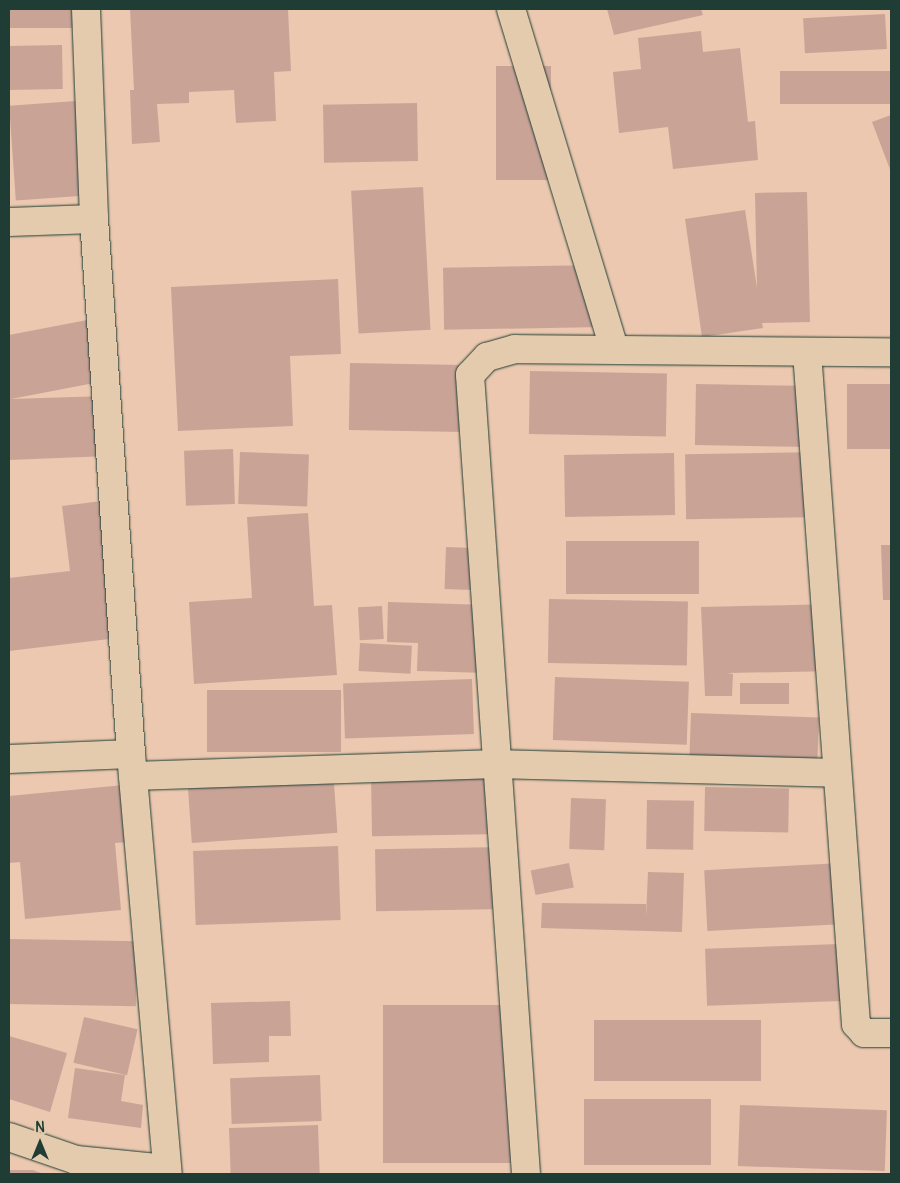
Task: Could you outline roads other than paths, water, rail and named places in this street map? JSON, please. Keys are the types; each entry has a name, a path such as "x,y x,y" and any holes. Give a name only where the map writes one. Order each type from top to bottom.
{"street":[{"path":"9,1137 76,1160 167,1172 132,765 94,219 86,9"},
{"path":"511,9 614,349"},
{"path":"9,222 94,219"},
{"path":"526,1174 470,375 487,357 515,349 891,352"},
{"path":"807,352 836,773 856,1024 864,1033 891,1033"},
{"path":"9,759 132,765 497,764 836,773"}]}
